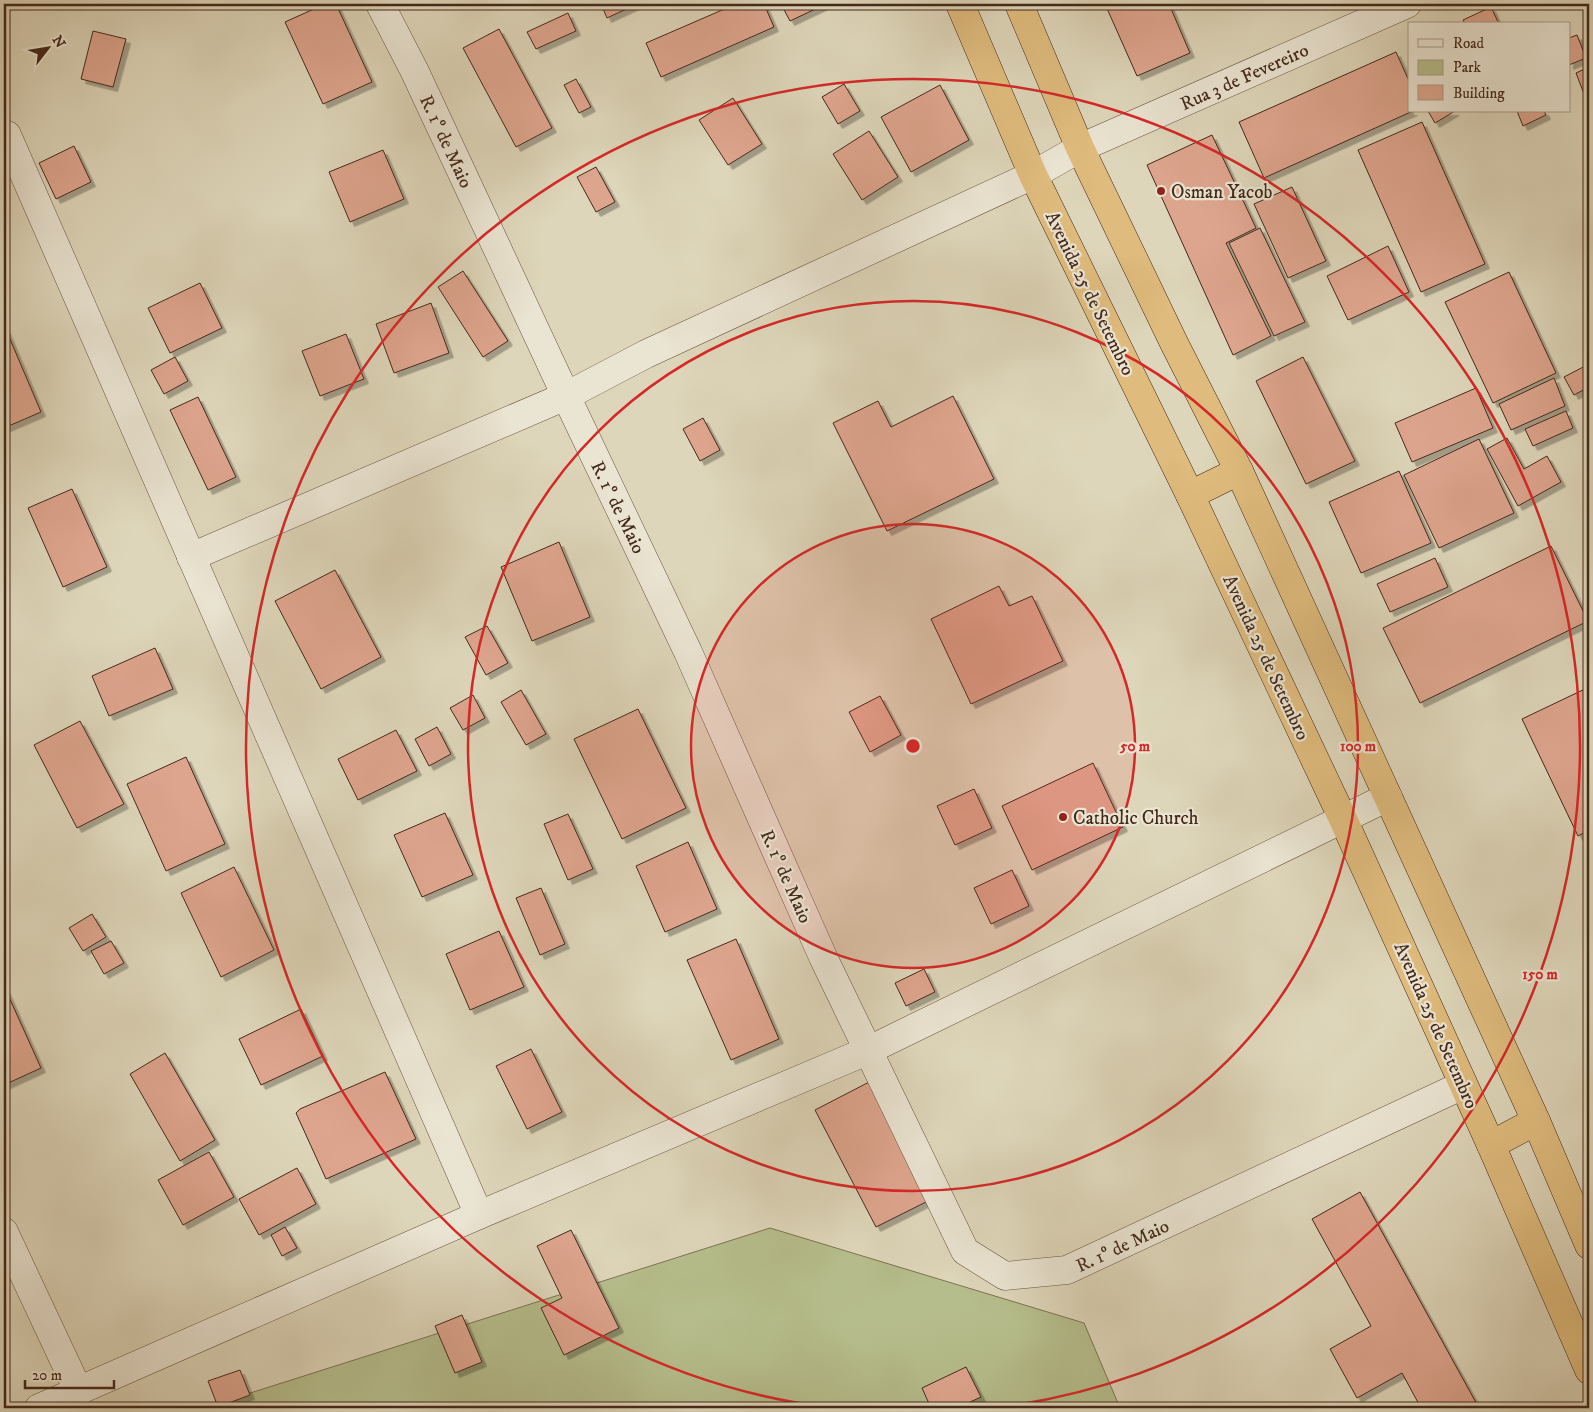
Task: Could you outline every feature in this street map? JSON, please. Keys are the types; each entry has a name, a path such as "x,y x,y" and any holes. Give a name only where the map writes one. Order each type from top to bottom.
{"highway":[{"name":"Avenida 25 de Setembro","path":"960,4 1033,175 1190,495 1343,819 1492,1145 1589,1370"},
{"path":"1019,4 1080,148 1174,343 1239,471 1536,1121 1589,1245"},
{"path":"1190,495 1239,471"},
{"path":"1492,1145 1536,1121"}],"street":[{"name":"R. 1º de Maio","path":"380,4 415,72 688,652 823,957 965,1251 1005,1276 1067,1270 1463,1084"},
{"name":"Rua 3 de Fevereiro","path":"191,557 566,396 646,354 1033,175 1080,148 1407,4"},
{"path":"7,135 479,1215"},
{"path":"40,1408 479,1215 868,1050 1388,797"},
{"path":"4,1232 79,1392"}],"green space":[{"path":"770,1228 1084,1323 1120,1408 203,1408"}],"building":[{"path":"325,4 336,4 372,82 323,104 285,22"},
{"path":"601,4 637,4 607,18"},
{"path":"736,4 764,4 774,27 661,77 646,43"},
{"path":"781,4 826,4 790,21"},
{"path":"1105,4 1169,4 1190,53 1137,76"},
{"path":"1491,7 1498,22 1464,22 1463,20"},
{"path":"568,13 576,31 536,49 527,32"},
{"path":"499,29 552,128 516,147 463,48"},
{"path":"93,31 126,39 113,87 81,79"},
{"path":"1577,35 1586,58 1570,65 1570,38"},
{"path":"1396,52 1408,79 1408,112 1411,112 1264,178 1239,122"},
{"path":"1589,67 1589,107 1576,73"},
{"path":"576,79 591,107 579,113 564,85"},
{"path":"844,84 860,111 838,124 822,97"},
{"path":"940,85 969,140 911,172 881,117"},
{"path":"733,98 762,144 728,165 699,120"},
{"path":"1429,112 1453,112 1435,123"},
{"path":"1517,112 1544,112 1546,115 1523,126"},
{"path":"1422,122 1485,264 1421,292 1358,150"},
{"path":"869,131 898,177 862,200 833,154"},
{"path":"1212,135 1256,228 1226,243 1271,336 1233,355 1147,165"},
{"path":"74,146 91,182 56,199 39,163"},
{"path":"383,150 404,199 350,222 329,172"},
{"path":"596,167 615,202 596,212 577,177"},
{"path":"1292,187 1326,261 1288,278 1254,204"},
{"path":"1260,228 1305,322 1274,336 1229,243"},
{"path":"1388,246 1409,292 1348,320 1327,276"},
{"path":"463,271 508,341 483,357 438,287"},
{"path":"1509,272 1556,373 1493,403 1445,302"},
{"path":"200,283 222,328 170,353 148,308"},
{"path":"431,303 449,353 394,373 376,324"},
{"path":"4,325 41,412 4,428"},
{"path":"346,334 364,379 320,396 302,351"},
{"path":"175,357 188,381 164,394 151,370"},
{"path":"1303,357 1355,461 1306,484 1256,381"},
{"path":"1589,364 1589,387 1574,395 1564,377"},
{"path":"1554,378 1565,406 1511,430 1499,404"},
{"path":"1476,388 1493,428 1412,462 1395,423"},
{"path":"953,396 994,479 887,531 833,423 878,401 891,427"},
{"path":"198,397 236,477 208,490 170,410"},
{"path":"1566,411 1573,428 1533,446 1525,429"},
{"path":"703,418 720,450 700,461 683,429"},
{"path":"1507,438 1524,469 1547,456 1561,482 1518,506 1487,449"},
{"path":"1479,439 1514,513 1439,548 1404,475"},
{"path":"1399,471 1431,543 1361,573 1329,502"},
{"path":"72,489 107,567 63,587 28,508"},
{"path":"559,542 590,617 532,641 501,567"},
{"path":"1551,546 1588,621 1420,703 1383,628"},
{"path":"1435,558 1448,587 1390,612 1377,584"},
{"path":"335,570 381,657 321,689 275,601"},
{"path":"999,586 1009,606 1032,596 1063,661 971,704 931,619"},
{"path":"487,626 508,663 486,675 465,637"},
{"path":"155,648 173,689 109,716 92,676"},
{"path":"1589,687 1589,830 1578,836 1522,719"},
{"path":"521,690 546,734 526,745 501,702"},
{"path":"473,695 485,718 463,730 450,708"},
{"path":"880,696 901,735 870,752 849,712"},
{"path":"638,709 686,808 622,839 574,739"},
{"path":"80,721 124,804 77,828 34,745"},
{"path":"437,727 451,754 429,766 415,739"},
{"path":"396,730 417,771 358,800 338,759"},
{"path":"186,757 225,844 166,871 127,784"},
{"name":"Catholic Church","path":"1093,763 1123,827 1032,870 1002,806"},
{"path":"974,789 992,828 955,845 937,806"},
{"path":"445,813 473,875 422,897 394,835"},
{"path":"568,814 593,869 568,880 544,824"},
{"path":"688,842 717,909 665,932 636,866"},
{"path":"234,867 274,950 221,977 181,893"},
{"path":"1012,870 1029,906 991,924 974,888"},
{"path":"541,888 565,944 540,955 516,898"},
{"path":"92,914 106,937 83,951 69,928"},
{"path":"499,931 524,987 470,1010 446,954"},
{"path":"736,939 779,1039 731,1060 687,960"},
{"path":"111,941 124,963 104,974 91,951"},
{"path":"924,969 935,992 906,1006 895,983"},
{"path":"4,986 41,1068 4,1085"},
{"path":"301,1009 323,1056 261,1085 239,1039"},
{"path":"531,1049 562,1112 527,1129 496,1066"},
{"path":"165,1053 215,1140 180,1161 130,1074"},
{"path":"385,1072 416,1139 326,1179 296,1113 300,1109"},
{"path":"873,1080 934,1198 876,1227 815,1110"},
{"path":"209,1152 234,1197 183,1225 158,1180"},
{"path":"297,1168 316,1204 259,1235 239,1199"},
{"path":"1360,1192 1479,1408 1421,1408 1402,1373 1357,1398 1330,1349 1371,1326 1312,1219"},
{"path":"285,1227 297,1248 282,1256 271,1235"},
{"path":"571,1230 619,1328 564,1355 541,1308 562,1298 537,1246"},
{"path":"462,1315 482,1362 455,1373 435,1326"},
{"path":"966,1367 981,1397 957,1408 931,1408 922,1388"},
{"path":"240,1370 250,1395 218,1407 208,1381"}],"place":[{"name":"Osman Yacob","path":"1161,191"},
{"name":"Catholic Church","path":"1063,817"}]}
